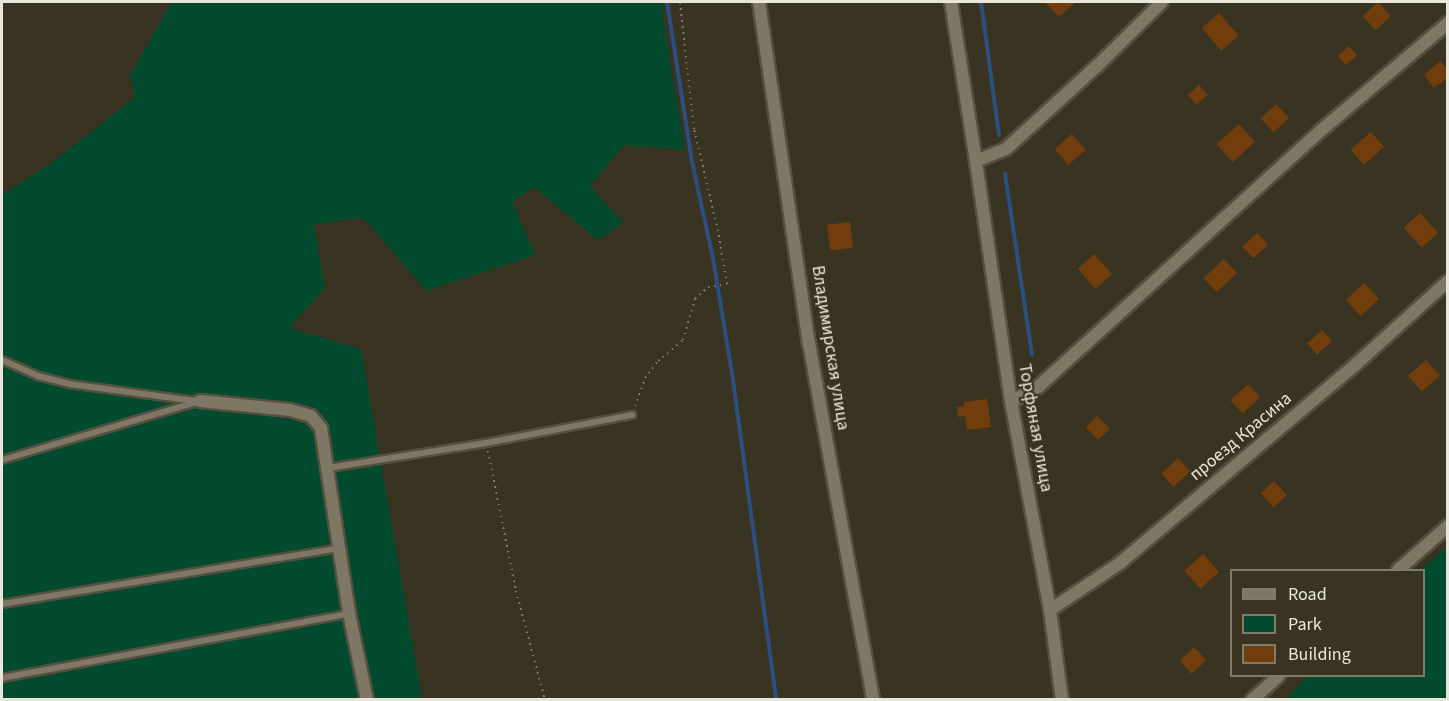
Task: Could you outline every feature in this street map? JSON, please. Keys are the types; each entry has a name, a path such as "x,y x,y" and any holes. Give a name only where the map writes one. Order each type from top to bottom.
{"street":[{"name":"Владимирская улица","path":"759,2 809,343 873,699"},
{"name":"Торфяная улица","path":"951,2 1011,402 1050,610 1062,699"},
{"path":"976,161 1006,149 1098,66 1162,2"},
{"path":"1011,402 1038,387 1319,132 1448,23"},
{"name":"проезд Красина","path":"1050,610 1120,563 1354,366 1448,281"},
{"path":"200,401 290,410 311,416 321,428 349,614 367,699"},
{"path":"1399,569 1448,526"},
{"path":"1252,699 1277,677"}],"lane":[{"path":"2,360 38,376 69,384 200,401"},
{"path":"2,460 200,401"},
{"path":"328,468 486,443 632,415"},
{"path":"2,604 339,548"},
{"path":"2,678 349,614"}],"path":[{"path":"632,415 645,378 658,361 683,340 695,299 708,288 727,284 718,231 694,129 680,2"},
{"path":"486,443 516,591 545,699"}],"green space":[{"path":"172,2 664,2 663,20 685,150 624,145 590,186 623,223 598,240 534,187 512,202 535,255 426,291 364,218 314,224 325,288 289,328 361,349 422,699 2,700 2,195 53,162 135,97 130,75"},
{"path":"1447,546 1447,699 1286,699 1309,677 1425,677 1425,569 1422,569"}],"building":[{"path":"1045,2 1076,2 1059,17"},
{"path":"1378,2 1391,16 1376,30 1363,16"},
{"path":"1219,13 1239,36 1221,51 1202,28"},
{"path":"1349,46 1357,55 1346,65 1338,56"},
{"path":"1440,61 1448,70 1448,77 1434,88 1424,75"},
{"path":"1199,85 1208,95 1197,105 1188,95"},
{"path":"1276,104 1289,118 1274,132 1261,118"},
{"path":"1239,124 1255,142 1233,162 1217,144"},
{"path":"1371,132 1384,147 1364,165 1351,150"},
{"path":"1072,134 1086,150 1068,165 1055,149"},
{"path":"1420,213 1438,233 1422,248 1404,228"},
{"path":"850,222 853,248 830,251 827,225"},
{"path":"1257,233 1268,245 1253,258 1242,247"},
{"path":"1094,254 1112,274 1096,289 1078,269"},
{"path":"1224,259 1237,273 1216,292 1204,278"},
{"path":"1364,283 1379,299 1361,316 1346,300"},
{"path":"1322,330 1332,341 1317,355 1307,343"},
{"path":"1426,360 1440,376 1422,392 1408,376"},
{"path":"1248,384 1260,397 1243,414 1230,400"},
{"path":"987,399 991,427 967,430 965,416 958,417 957,407 964,406 964,402"},
{"path":"1097,416 1110,429 1098,440 1086,427"},
{"path":"1178,458 1190,471 1173,487 1161,474"},
{"path":"1274,481 1287,495 1274,507 1261,493"},
{"path":"1203,554 1219,572 1200,589 1184,571"},
{"path":"1194,647 1206,660 1192,674 1179,661"}],"waterway":[{"path":"667,2 692,162 713,258 733,380 776,700"},
{"path":"981,2 999,135"},
{"path":"1005,174 1032,354"}]}
